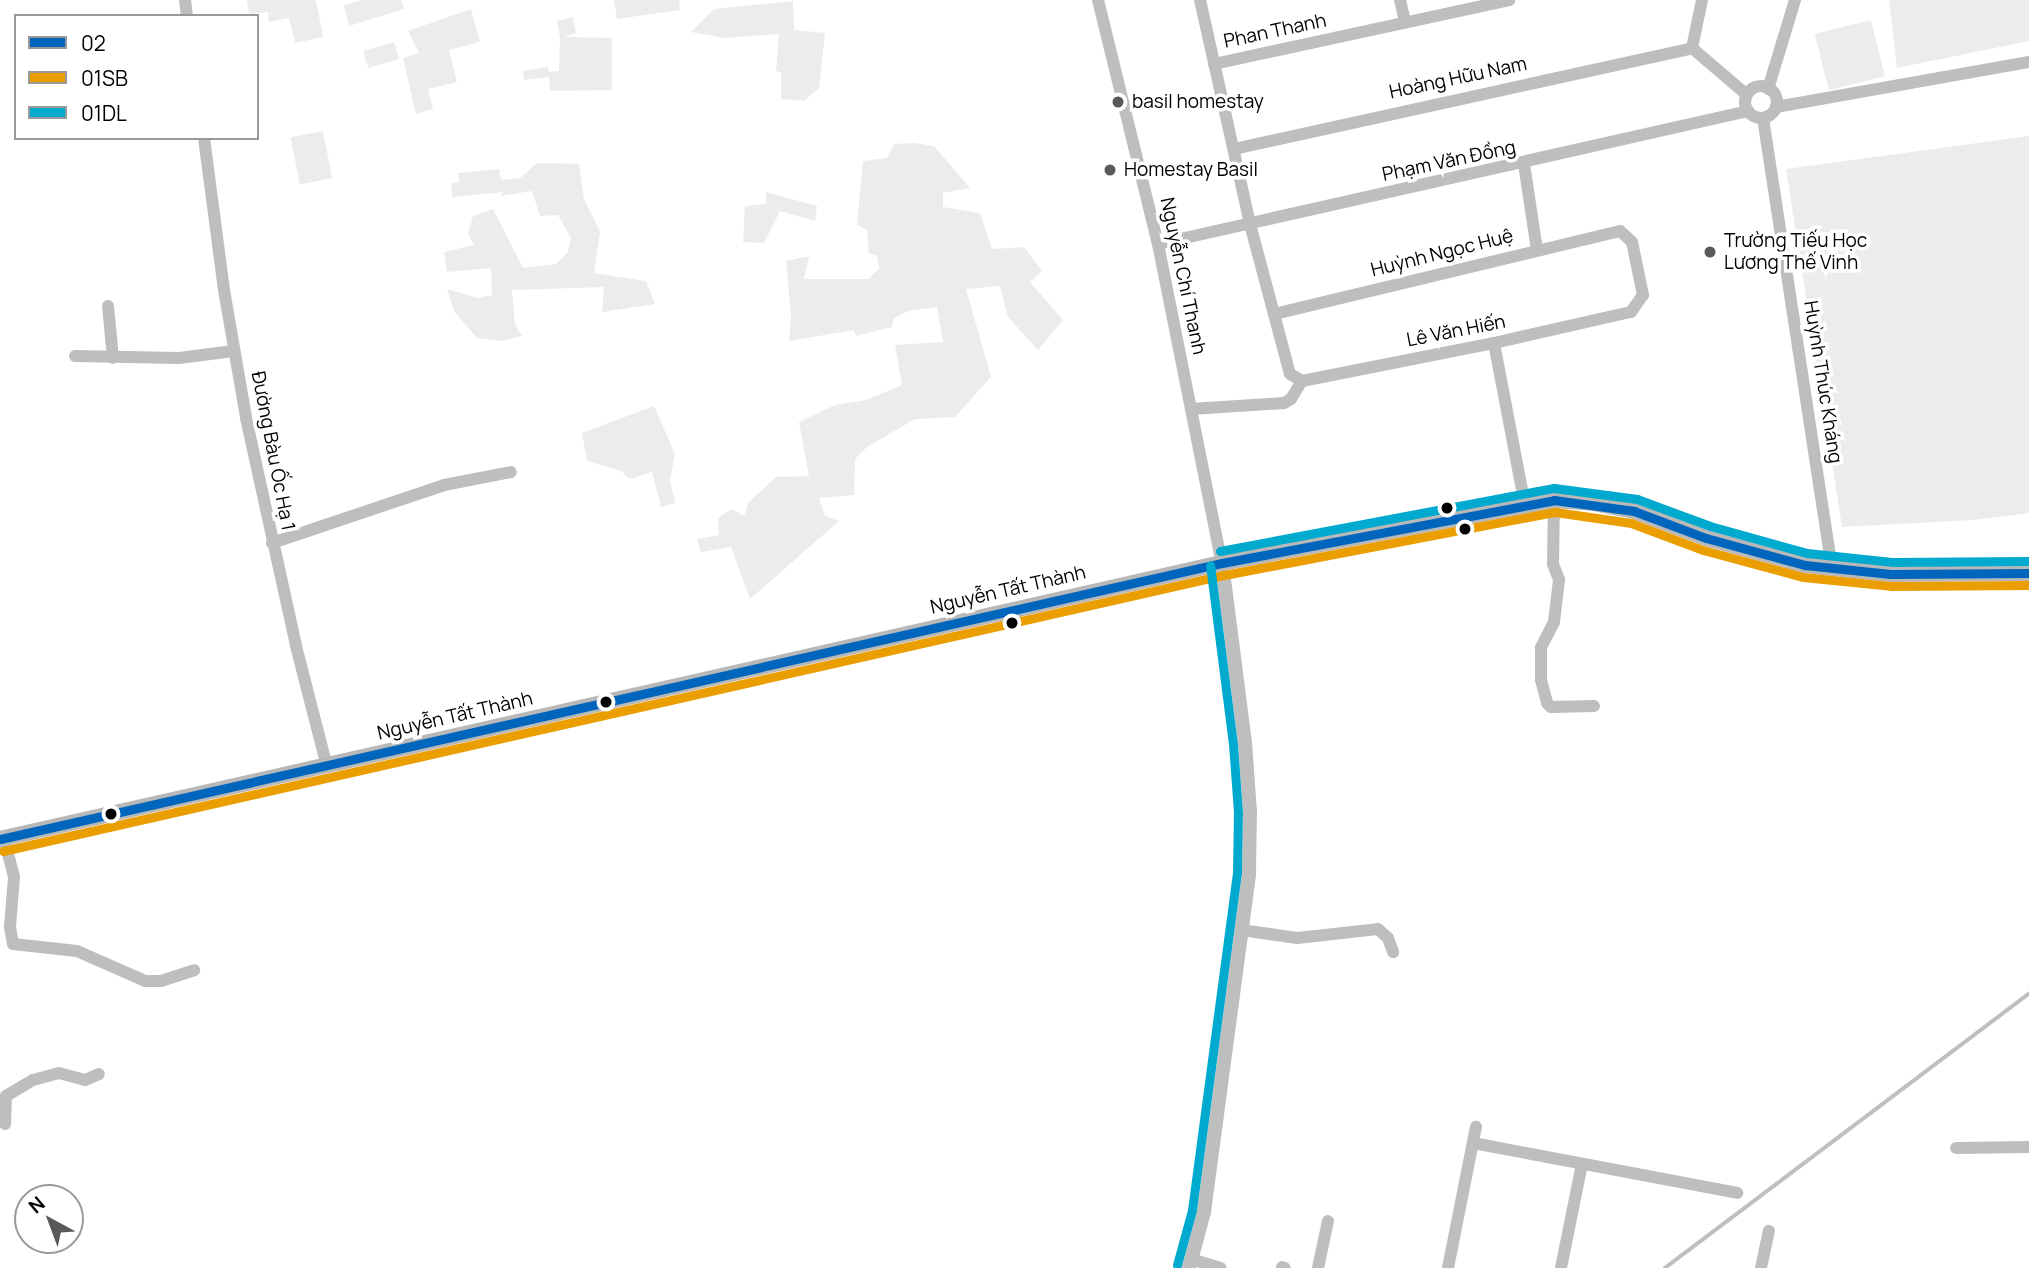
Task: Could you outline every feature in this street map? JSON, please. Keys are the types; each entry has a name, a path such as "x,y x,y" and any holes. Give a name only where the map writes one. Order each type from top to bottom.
{"main road":[{"name":"Nguyễn Tất Thành","path":"2,839 1222,563 1554,500 1592,503 1634,511 1706,538 1805,565 1891,574 2029,573"}],"street":[{"name":"Nguyễn Chí Thanh","path":"1098,0 1158,244 1222,563"},
{"path":"1191,409 1285,403 1302,381 1290,374 1250,224 1200,0"},
{"path":"1400,0 1405,22"},
{"name":"Phan Thanh","path":"1214,64 1509,0"},
{"path":"1702,0 1692,48 1747,95 1748,111 1763,118 1776,107 2029,62"},
{"path":"1768,89 1795,0"},
{"name":"Hoàng Hữu Nam","path":"1234,149 1692,48"},
{"path":"1747,95 1758,87 1768,89 1774,94 1776,107"},
{"name":"Phạm Văn Đồng","path":"1158,244 1524,164 1748,111"},
{"name":"Huỳnh Thúc Kháng","path":"1763,118 1832,569"},
{"name":"Đường Bàu Ốc Hạ 1","path":"204,140 234,351 272,544 327,767"},
{"path":"1524,164 1537,250"},
{"name":"Huỳnh Ngọc Huệ","path":"1274,314 1620,231 1632,242 1643,295 1631,312"},
{"path":"108,306 113,358"},
{"name":"Lê Văn Hiến","path":"1302,381 1494,344 1631,312"},
{"path":"1494,344 1525,505"},
{"path":"75,356 186,358 234,351"},
{"path":"272,544 444,485 511,472"},
{"path":"1554,500 1553,564 1559,580 1554,622 1541,648 1541,680 1547,704 1551,707 1594,706"},
{"path":"1221,1268 1190,1264 1204,1212 1249,874 1251,812 1222,563"},
{"path":"2,839 15,884 10,927 13,944 76,951 145,981 161,981 194,970"},
{"path":"1241,930 1297,938 1378,929 1388,938 1393,952"},
{"path":"5,1124 6,1096 33,1080 59,1073 85,1080 99,1074"},
{"path":"1448,1268 1476,1127"},
{"path":"1473,1143 1737,1193"},
{"path":"1955,1148 2029,1147"},
{"path":"1561,1268 1582,1164"},
{"path":"1318,1268 1328,1221"},
{"path":"1761,1268 1769,1231"}],"shaded area":[{"path":"247,0 316,0 323,37 295,43 289,18 269,22 268,12 249,14"},
{"path":"363,0 401,0 404,9 349,26 344,5"},
{"path":"614,0 679,0 680,10 617,19"},
{"path":"1889,0 2029,0 2029,41 1897,68"},
{"path":"793,1 794,30 825,33 819,88 804,101 781,99 781,72 776,71 779,34 725,38 691,32 714,9"},
{"path":"471,9 480,42 449,50 457,82 428,89 433,109 416,114 403,58 419,53 408,31"},
{"path":"573,17 576,33 564,37 612,38 612,90 550,91 549,77 524,80 523,71 548,67 549,72 559,71 560,37 557,21"},
{"path":"1871,20 1885,76 1829,90 1815,34"},
{"path":"394,42 399,59 368,68 363,51"},
{"path":"323,131 332,178 300,184 291,137"},
{"path":"2029,136 2029,513 1973,520 1842,527 1786,169"},
{"path":"894,144 934,146 970,188 943,193 943,207 980,213 992,249 1024,247 1042,271 1030,282 1063,320 1038,350 1008,317 1000,286 966,289 991,377 955,417 915,419 867,447 855,459 854,495 819,498 825,516 839,521 750,599 731,547 701,552 697,539 719,535 718,518 731,509 745,516 748,503 776,477 809,476 799,422 835,405 866,400 902,385 895,345 943,342 937,307 908,311 893,319 892,327 856,336 854,330 789,341 791,316 786,261 809,256 804,279 869,279 879,268 877,256 869,253 867,230 857,225 863,161 887,158"},
{"path":"537,163 579,164 584,199 600,232 594,273 646,281 655,304 602,312 604,287 512,290 515,325 522,336 500,341 477,338 454,311 447,289 478,298 492,295 491,268 447,272 444,252 474,245 468,235 473,216 493,209 523,268 556,264 568,252 571,238 558,215 540,216 532,191 500,196 504,192 452,197 451,183 459,182 458,173 499,169 501,180 520,178"},
{"path":"766,192 817,206 815,221 780,211 764,243 743,242 745,206 766,204"},
{"path":"654,406 675,454 670,480 675,503 661,507 652,472 630,479 621,471 587,461 582,433"}],"waterway":[{"path":"1665,1268 2029,994"}],"transit line":[{"name":"01DL","path":"1220,551 1554,488 1637,499 1710,526 1807,553 1892,562 2029,561"},
{"name":"02","path":"0,839 1222,563 1554,500 1634,511 1706,538 1805,565 1891,574 2029,573"},
{"name":"01SB","path":"3,851 1224,575 1555,512 1631,523 1703,550 1803,577 1891,586 2029,585"},
{"name":"01DL","path":"1177,1265 1192,1210 1237,873 1238,812 1233,744 1210,565"}],"place":[{"name":"basil homestay","path":"1118,102"},
{"name":"Homestay Basil","path":"1110,170"},
{"name":"Trường Tiếu Học Lương Thế Vinh","path":"1710,252"}]}
